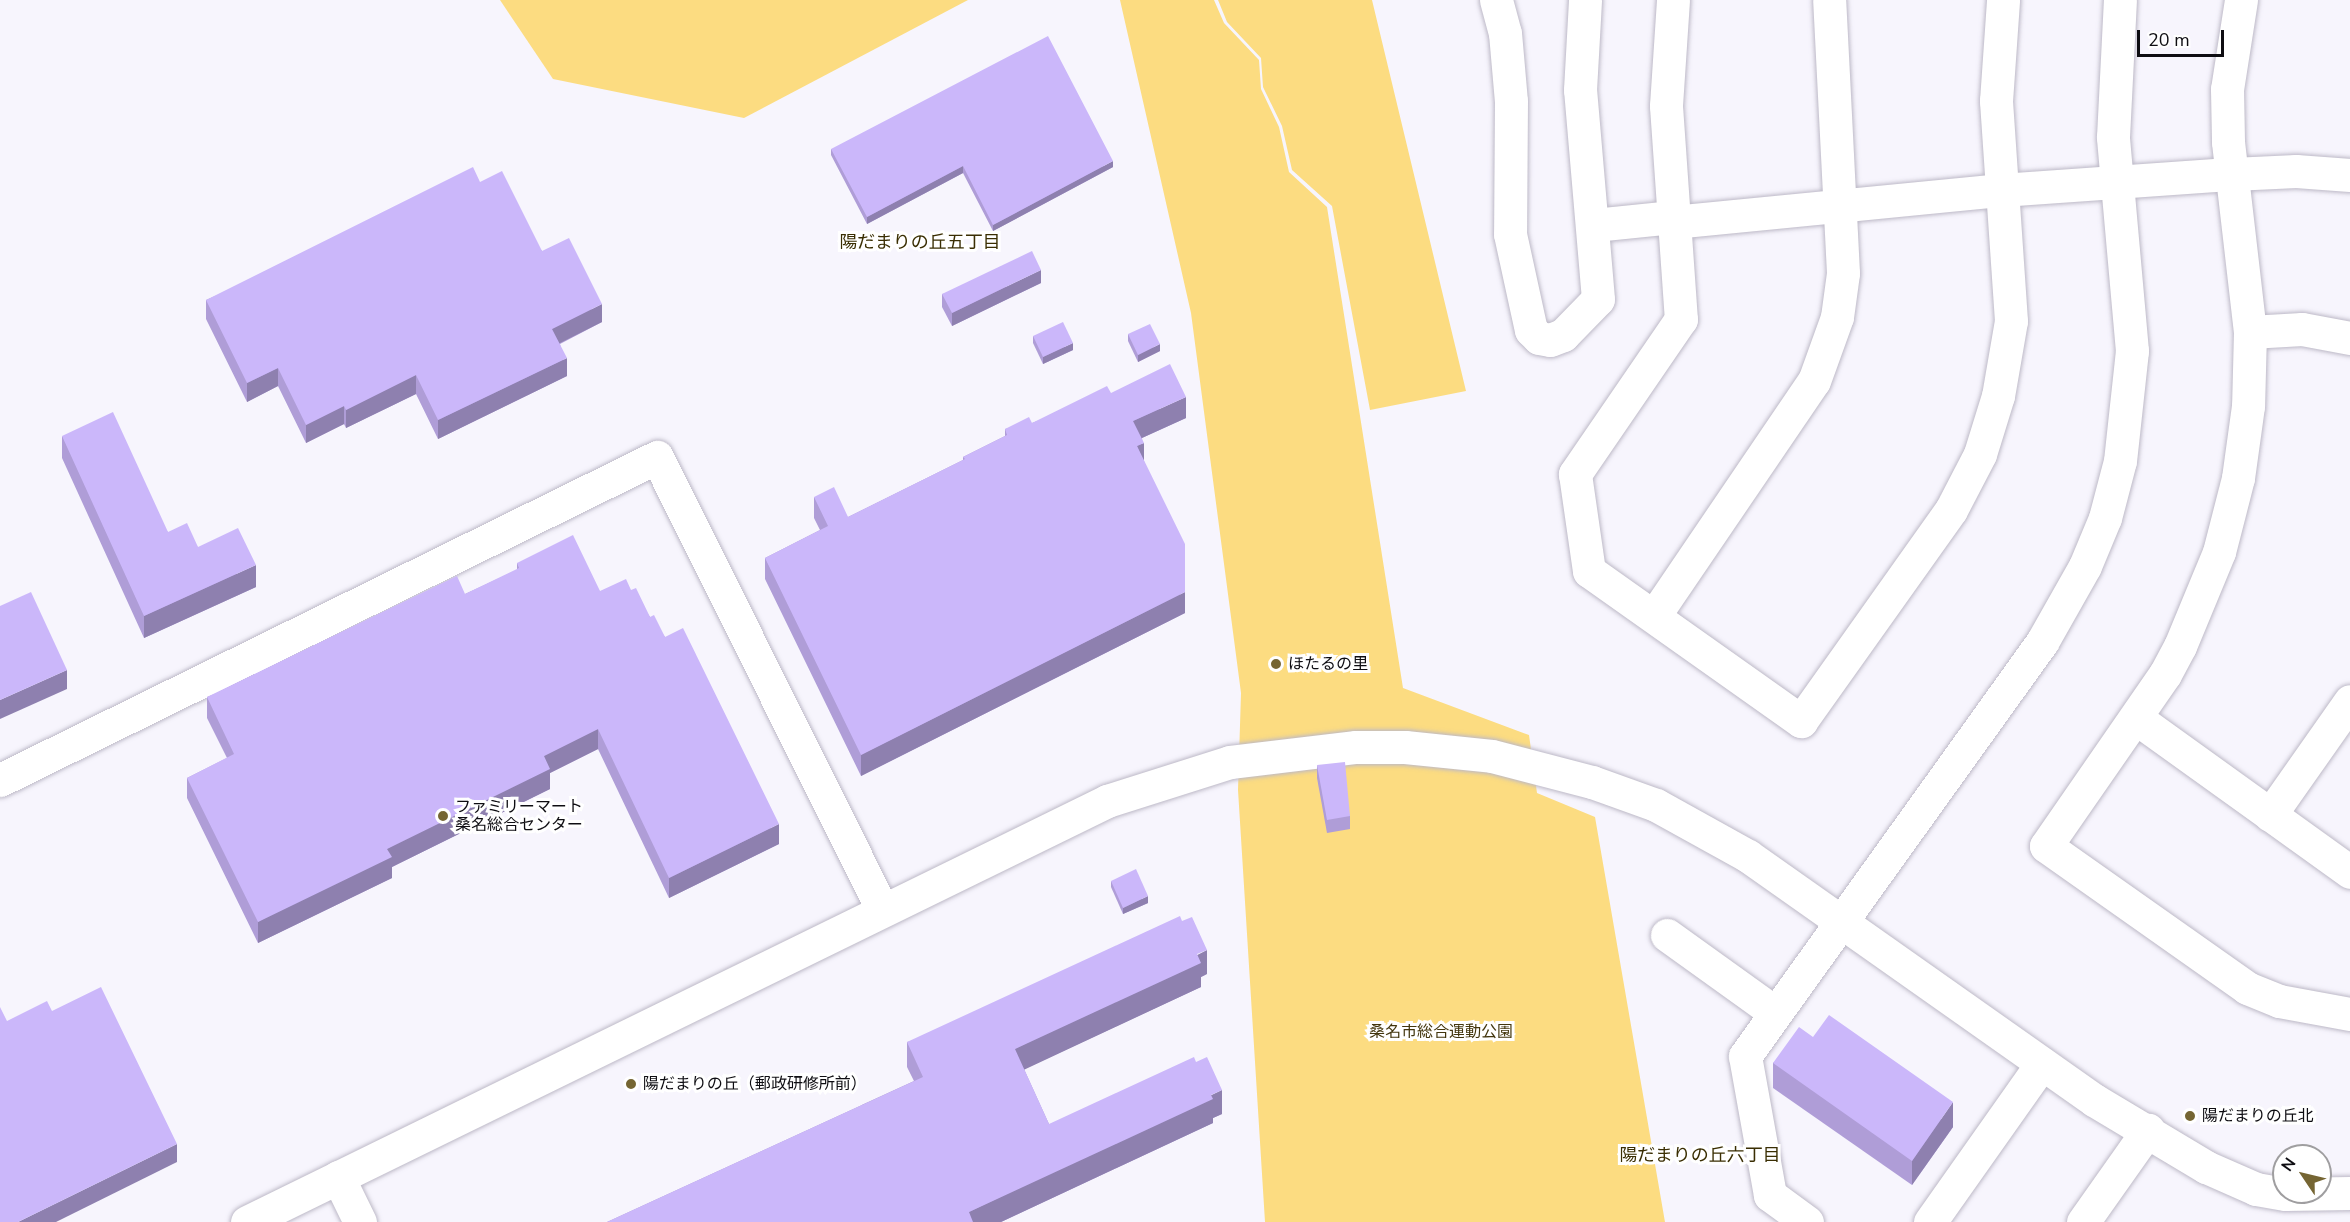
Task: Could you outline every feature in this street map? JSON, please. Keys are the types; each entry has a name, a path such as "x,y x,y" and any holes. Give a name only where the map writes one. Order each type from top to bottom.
{"street":[{"path":"1496,0 1505,33 1511,101 1510,234 1526,314 1539,338 1550,340 1563,335 1599,299 1580,90 1585,0"},
{"path":"1672,0 1666,106 1681,319 1575,474 1588,571 1801,721 1951,510 1980,454 1998,396 2011,321 1996,101 2003,0"},
{"path":"1654,616 1814,381 1830,342 1841,295 1829,0"},
{"path":"1808,1222 1770,1196 1745,1056 1774,1012 1843,921 2042,642 2080,576 2105,518 2122,452 2133,351 2116,184 2112,95 2120,0"},
{"path":"2241,0 2227,88 2232,174 2250,332 2244,443 2219,552 2180,646 2136,718 2046,846 2247,988 2279,1001 2350,1014"},
{"path":"1594,225 2001,190 2116,184 2232,174 2296,171 2350,176"},
{"path":"2250,332 2302,328 2350,338"},
{"path":"0,780 657,458 882,909"},
{"path":"2270,815 2350,701"},
{"path":"2136,718 2350,872"},
{"path":"247,1222 882,909 1107,801 1163,781 1230,762 1299,751 1405,747 1492,756 1592,782 1656,805 1721,839 1843,921 2094,1100 2148,1130 2205,1167 2256,1189 2285,1194 2350,1193"},
{"path":"1667,935 1774,1012"},
{"path":"1930,1222 2042,1063"},
{"path":"2085,1221 2148,1130"},
{"path":"339,1177 360,1222"}],"green space":[{"path":"500,0 968,0 744,118 553,79"},
{"name":"桑名市総合運動公園","path":"1120,0 1214,0 1224,23 1259,60 1261,89 1279,127 1289,172 1327,207 1403,688 1529,735 1537,793 1595,817 1665,1222 1265,1222 1238,790 1241,693 1191,313"},
{"path":"1218,0 1372,0 1466,391 1370,410 1332,206 1292,170 1282,126 1263,87 1261,58 1227,22"}],"building":[{"path":"1048,36 1113,161 993,225 963,166 867,217 831,149"},
{"path":"473,167 480,182 502,171 542,251 569,238 602,304 552,329 567,358 438,420 416,375 346,410 344,406 306,425 278,368 247,383 206,300"},
{"path":"1032,251 1041,270 952,313 942,294"},
{"path":"1063,322 1073,343 1043,357 1033,336"},
{"path":"1150,324 1160,344 1138,355 1128,334"},
{"path":"1170,364 1186,397 1133,421 1144,443 1137,446 1185,544 1185,592 861,755 765,558 828,526 814,497 834,487 848,517 965,459 963,457 1007,435 1005,429 1029,417 1032,423 1107,386 1111,393"},
{"path":"113,412 168,532 187,523 198,547 238,528 256,565 144,616 62,436"},
{"path":"573,535 600,591 626,579 631,590 636,588 650,617 654,615 665,637 683,628 779,824 669,878 598,729 544,756 550,769 387,849 392,857 258,922 187,778 234,754 207,697 457,576 465,594 519,568 517,563"},
{"path":"31,592 67,670 0,700 0,606"},
{"path":"1345,762 1350,816 1327,820 1317,765"},
{"path":"1136,869 1148,896 1123,908 1111,881"},
{"path":"1180,916 1182,921 1192,917 1207,950 1197,954 1201,963 1015,1049 1049,1124 1194,1057 1196,1062 1207,1057 1222,1090 1211,1095 1213,1099 969,1212 973,1222 607,1222 923,1077 907,1042"},
{"path":"101,987 177,1144 18,1222 0,1222 0,1007 7,1021 47,1001 52,1011"},
{"path":"1829,1015 1953,1102 1912,1161 1773,1063 1799,1027 1813,1037"}],"place":[{"name":"ほたるの里","path":"1276,664"},
{"name":"ファミリーマート 桑名総合センター","path":"443,816"},
{"name":"陽だまりの丘（郵政研修所前）","path":"631,1084"},
{"name":"陽だまりの丘北","path":"2190,1116"}],"district":[{"name":"陽だまりの丘五丁目","path":"920,242"},
{"name":"陽だまりの丘六丁目","path":"1700,1155"}]}
